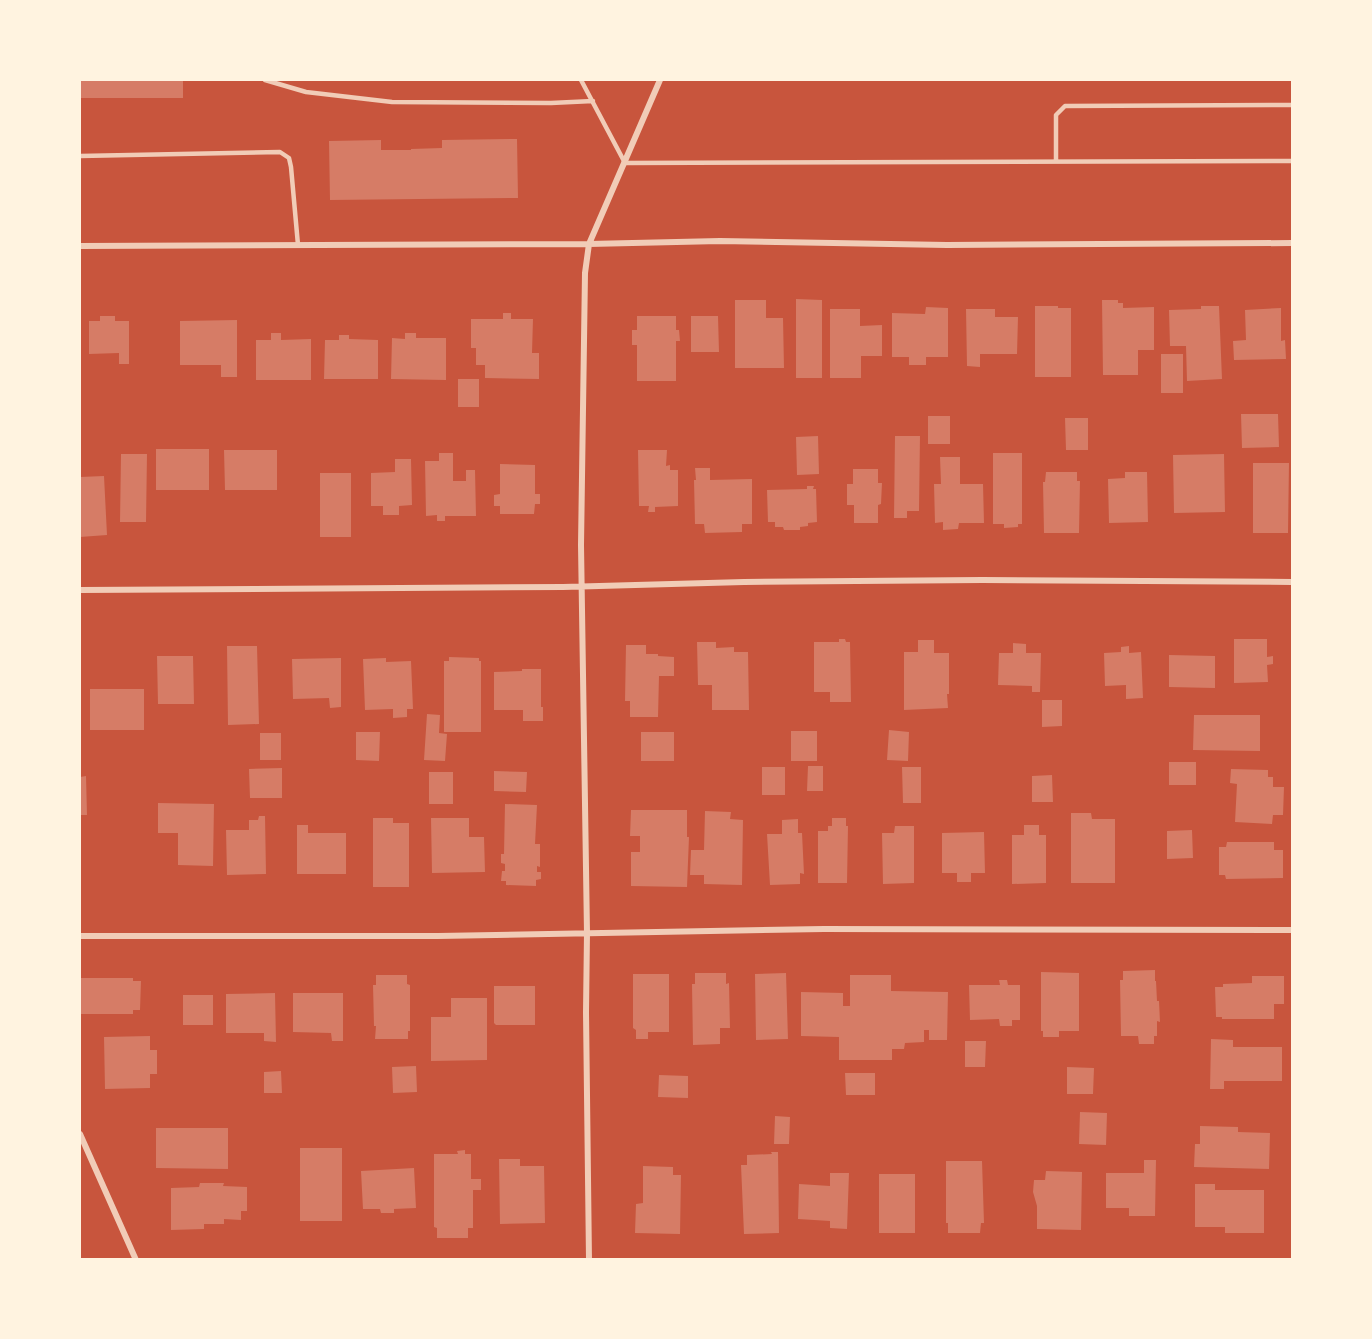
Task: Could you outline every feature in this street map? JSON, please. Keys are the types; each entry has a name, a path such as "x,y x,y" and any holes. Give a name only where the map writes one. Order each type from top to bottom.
{"street":[{"path":"590,1260 581,545 585,273 589,244 660,80"},
{"path":"80,246 720,242 947,245 1293,243"},
{"path":"80,590 582,587 744,582 982,580 1293,582"},
{"path":"80,936 438,936 824,929 1293,930"},
{"path":"80,1134 136,1260"}],"lane":[{"path":"265,80 306,92 392,102 593,101"},
{"path":"581,80 624,163 1293,160"},
{"path":"1056,161 1056,115 1065,106 1293,105"},
{"path":"80,156 280,152 289,158 291,166 298,246"}],"building":[{"path":"80,80 183,80 183,98 80,98"},
{"path":"517,139 518,198 330,200 329,141 381,140 381,150 411,150 442,148 442,140"},
{"path":"796,299 822,300 822,378 796,378"},
{"path":"735,300 766,300 766,318 783,318 784,368 735,368"},
{"path":"1102,300 1118,300 1118,303 1123,303 1123,308 1154,307 1154,350 1138,350 1138,375 1103,375"},
{"path":"1035,306 1071,308 1071,377 1035,377"},
{"path":"1201,306 1219,306 1222,379 1187,381 1186,346 1170,346 1169,310 1201,309"},
{"path":"926,307 948,308 948,357 926,357 926,365 909,365 909,357 892,357 892,313 925,314"},
{"path":"1281,308 1281,341 1285,340 1286,359 1234,360 1233,341 1246,340 1245,310"},
{"path":"830,309 860,309 860,326 882,325 882,356 861,356 861,378 830,378"},
{"path":"966,309 995,309 995,317 1018,317 1017,354 980,354 980,367 967,366"},
{"path":"503,313 511,313 511,319 533,319 532,353 539,353 539,379 485,378 485,365 476,365 476,348 471,348 471,319 503,319"},
{"path":"100,316 115,316 115,321 129,321 129,364 119,364 119,353 89,354 89,321 100,321"},
{"path":"637,316 676,316 676,330 679,330 680,341 676,341 676,381 637,381 637,345 632,345 632,330 637,330"},
{"path":"691,316 718,316 719,352 691,352"},
{"path":"237,320 237,377 221,377 221,365 180,365 180,321"},
{"path":"271,333 281,333 281,340 311,339 311,380 256,380 256,340 271,340"},
{"path":"405,333 416,333 416,338 446,338 446,380 391,379 392,338 405,339"},
{"path":"339,335 349,335 349,339 378,340 378,379 324,379 325,340 339,340"},
{"path":"1161,354 1183,354 1183,393 1161,393"},
{"path":"458,379 479,379 479,407 458,407"},
{"path":"1241,414 1278,414 1279,447 1242,448"},
{"path":"928,416 950,416 950,444 928,444"},
{"path":"1065,418 1088,418 1088,450 1066,450"},
{"path":"818,436 819,474 797,475 796,437"},
{"path":"895,436 920,436 919,511 907,511 907,518 894,518"},
{"path":"156,449 209,449 209,490 156,490"},
{"path":"224,450 277,450 277,490 225,490"},
{"path":"638,450 667,450 666,466 670,465 670,470 678,470 678,506 655,507 655,512 648,512 649,506 639,506"},
{"path":"439,453 453,453 453,481 466,481 466,470 475,470 476,516 445,516 445,521 437,521 437,515 426,516 425,461 439,461"},
{"path":"993,453 1022,453 1022,524 1018,524 1018,527 1004,528 1004,524 993,524"},
{"path":"121,454 147,454 146,522 120,522"},
{"path":"1224,454 1225,512 1174,513 1173,455"},
{"path":"940,457 960,457 960,484 983,484 984,523 959,523 958,529 943,530 943,522 935,523 934,484 941,484"},
{"path":"395,459 411,459 412,505 399,506 399,515 383,515 383,506 371,506 371,473 395,472"},
{"path":"1253,463 1289,463 1288,533 1253,533"},
{"path":"500,464 535,465 535,494 540,494 540,504 535,504 534,514 500,514 500,506 494,506 494,495 500,494"},
{"path":"695,468 710,468 710,480 752,479 752,524 742,524 742,532 705,533 704,524 695,524"},
{"path":"853,469 878,469 878,483 882,483 878,523 854,523 854,505 847,505 847,484 853,484"},
{"path":"1046,472 1077,472 1077,481 1080,481 1079,533 1044,533 1043,482 1045,482"},
{"path":"1125,472 1147,472 1148,522 1109,523 1108,479 1125,478"},
{"path":"320,473 351,473 351,537 320,537"},
{"path":"104,476 107,535 80,537 80,477"},
{"path":"807,486 814,486 813,489 816,489 817,522 808,523 808,526 800,527 800,530 784,530 783,527 775,527 775,522 768,522 767,490 807,489"},
{"path":"839,639 850,642 851,702 830,702 830,692 814,692 814,642 839,642"},
{"path":"1234,639 1267,639 1267,657 1273,656 1273,664 1267,665 1268,682 1234,683"},
{"path":"918,640 934,640 934,653 949,653 948,708 904,710 904,652 918,652"},
{"path":"697,642 716,642 716,648 734,647 734,652 748,652 749,710 712,710 712,685 698,685"},
{"path":"1013,643 1026,644 1026,653 1041,653 1040,692 1032,692 1032,686 998,685 999,653 1013,653"},
{"path":"626,645 646,645 646,654 674,657 674,676 659,676 658,717 630,717 630,701 625,701"},
{"path":"227,646 257,646 259,724 228,725"},
{"path":"1129,646 1129,653 1141,652 1143,698 1126,699 1126,685 1105,686 1104,653 1121,652 1121,647"},
{"path":"1169,655 1215,656 1215,688 1169,687"},
{"path":"157,656 193,656 194,704 158,704"},
{"path":"449,657 479,658 481,661 481,732 444,732 444,661 449,661"},
{"path":"341,658 341,707 330,708 329,698 293,699 292,659"},
{"path":"386,658 386,662 411,661 413,709 407,709 407,717 393,718 393,709 365,710 363,659"},
{"path":"522,669 541,669 543,721 523,721 523,710 494,710 494,672 522,671"},
{"path":"90,689 144,689 144,730 90,730"},
{"path":"1042,700 1062,700 1062,726 1042,727"},
{"path":"427,714 440,715 439,733 447,734 445,761 424,760"},
{"path":"1194,715 1260,715 1260,751 1193,750"},
{"path":"889,730 909,732 908,761 887,760"},
{"path":"791,731 817,731 817,761 791,761"},
{"path":"356,732 380,732 379,761 356,760"},
{"path":"641,732 674,732 674,761 641,761"},
{"path":"260,733 281,733 281,760 260,760"},
{"path":"1169,762 1196,762 1196,785 1169,785"},
{"path":"808,766 823,766 823,791 807,791"},
{"path":"762,767 785,767 785,795 762,795"},
{"path":"902,767 921,767 921,803 903,803"},
{"path":"282,768 282,798 250,798 249,769"},
{"path":"1231,769 1268,770 1268,777 1273,777 1273,787 1284,787 1283,815 1273,815 1272,824 1235,822 1237,784 1230,783"},
{"path":"494,771 527,772 526,792 494,791"},
{"path":"429,772 453,772 453,804 429,804"},
{"path":"1052,775 1053,802 1032,802 1032,776"},
{"path":"86,776 87,815 80,815 80,777"},
{"path":"158,803 214,804 213,866 178,865 178,833 158,833"},
{"path":"505,804 537,805 535,844 540,844 540,867 537,866 537,872 541,872 541,879 536,880 536,886 506,885 506,881 501,881 502,871 505,871 505,864 501,863 501,854 504,854"},
{"path":"631,810 687,810 687,837 689,837 687,887 631,886 631,852 640,852 640,836 630,836"},
{"path":"705,811 731,812 730,819 743,820 742,885 704,884 704,875 690,875 691,850 704,850"},
{"path":"1071,813 1091,813 1092,819 1115,819 1115,883 1071,883"},
{"path":"259,816 265,816 266,874 227,875 226,830 249,830 249,820 258,820"},
{"path":"373,818 393,818 393,823 409,823 409,887 373,887"},
{"path":"431,818 469,818 469,837 484,837 485,872 432,873"},
{"path":"832,818 846,818 846,826 848,826 847,883 818,883 818,831 828,831 828,826 832,826"},
{"path":"798,819 798,833 802,833 804,874 800,873 800,884 770,885 767,834 782,834 782,820"},
{"path":"297,825 308,825 308,833 346,833 346,874 297,874"},
{"path":"1024,825 1039,825 1039,835 1046,835 1046,883 1012,884 1012,835 1024,835"},
{"path":"895,826 914,826 914,883 883,884 882,833 894,833"},
{"path":"1192,830 1193,858 1167,859 1167,831"},
{"path":"984,832 985,873 971,873 971,882 957,882 957,873 942,873 942,833"},
{"path":"1227,842 1274,842 1274,850 1283,850 1283,878 1226,879 1225,875 1219,875 1219,847 1226,847"},
{"path":"1155,970 1160,1022 1157,1021 1157,1036 1154,1036 1154,1044 1139,1044 1138,1036 1121,1036 1120,980 1123,980 1123,971"},
{"path":"1041,972 1079,973 1079,1031 1059,1031 1059,1037 1043,1037 1043,1031 1041,1031"},
{"path":"695,973 726,973 726,984 729,983 730,1028 720,1028 720,1044 693,1045 692,984 695,984"},
{"path":"786,973 788,1039 756,1040 755,974"},
{"path":"633,974 669,974 669,1032 648,1032 648,1039 636,1039 636,1030 633,1028"},
{"path":"376,975 407,975 407,984 410,985 408,1039 375,1039 373,985 376,985"},
{"path":"850,975 891,975 891,991 948,992 947,1040 929,1040 929,1030 924,1030 924,1042 905,1043 904,1049 892,1049 892,1060 839,1060 839,1037 801,1036 801,992 843,993 843,1006 850,1006"},
{"path":"1252,976 1284,976 1284,1004 1274,1004 1274,1019 1216,1017 1215,987 1223,987 1223,984 1252,983"},
{"path":"80,978 133,978 133,981 141,981 140,1010 133,1010 133,1014 80,1014"},
{"path":"999,980 1007,980 1008,985 1020,985 1020,1020 1012,1020 1012,1026 1000,1026 999,1019 970,1020 969,985 1000,985"},
{"path":"494,986 535,986 535,1025 496,1025 494,1023"},
{"path":"275,993 276,1042 264,1041 264,1033 226,1033 226,994"},
{"path":"293,993 343,993 343,1041 332,1041 331,1033 293,1032"},
{"path":"183,995 213,995 213,1025 183,1025"},
{"path":"451,998 487,998 487,1060 431,1061 431,1017 451,1017"},
{"path":"150,1036 150,1050 157,1050 157,1074 150,1074 150,1088 105,1089 104,1037"},
{"path":"1211,1039 1233,1040 1233,1047 1282,1047 1282,1081 1224,1081 1224,1089 1210,1089"},
{"path":"965,1041 986,1041 985,1067 965,1067"},
{"path":"416,1066 417,1092 393,1093 392,1067"},
{"path":"1067,1067 1094,1068 1093,1094 1067,1094"},
{"path":"281,1071 282,1093 264,1093 264,1072"},
{"path":"845,1073 875,1073 875,1095 846,1095"},
{"path":"659,1075 688,1076 688,1098 658,1097"},
{"path":"1080,1112 1107,1113 1106,1145 1079,1144"},
{"path":"775,1116 790,1117 789,1144 774,1144"},
{"path":"1200,1126 1238,1127 1238,1132 1270,1133 1269,1169 1194,1167 1195,1144 1200,1144"},
{"path":"156,1128 228,1128 228,1169 156,1168"},
{"path":"300,1148 342,1148 342,1221 300,1221"},
{"path":"465,1150 465,1154 471,1154 471,1179 481,1179 481,1190 473,1190 473,1228 468,1228 468,1238 437,1238 437,1228 434,1227 434,1154 458,1154 457,1151"},
{"path":"771,1152 778,1152 779,1233 744,1234 741,1165 747,1165 747,1155 772,1154"},
{"path":"499,1159 520,1159 520,1166 544,1166 545,1223 500,1224"},
{"path":"1144,1160 1156,1160 1155,1216 1129,1216 1129,1208 1106,1208 1106,1173 1144,1173"},
{"path":"946,1161 982,1161 984,1223 981,1223 980,1233 948,1233"},
{"path":"643,1166 673,1167 673,1175 681,1175 680,1234 635,1233 636,1204 643,1203"},
{"path":"414,1168 416,1208 394,1209 394,1213 381,1213 380,1209 363,1209 361,1171"},
{"path":"1046,1171 1082,1172 1081,1230 1037,1229 1034,1180 1045,1180"},
{"path":"830,1173 849,1173 847,1229 830,1228 830,1221 798,1219 799,1184 830,1186"},
{"path":"879,1174 915,1174 915,1233 879,1233"},
{"path":"200,1183 224,1183 223,1186 247,1187 247,1211 241,1211 241,1220 224,1219 224,1224 204,1224 204,1229 171,1230 171,1188 199,1187"},
{"path":"1195,1184 1215,1184 1215,1190 1264,1190 1264,1233 1225,1233 1225,1227 1195,1227"}]}
